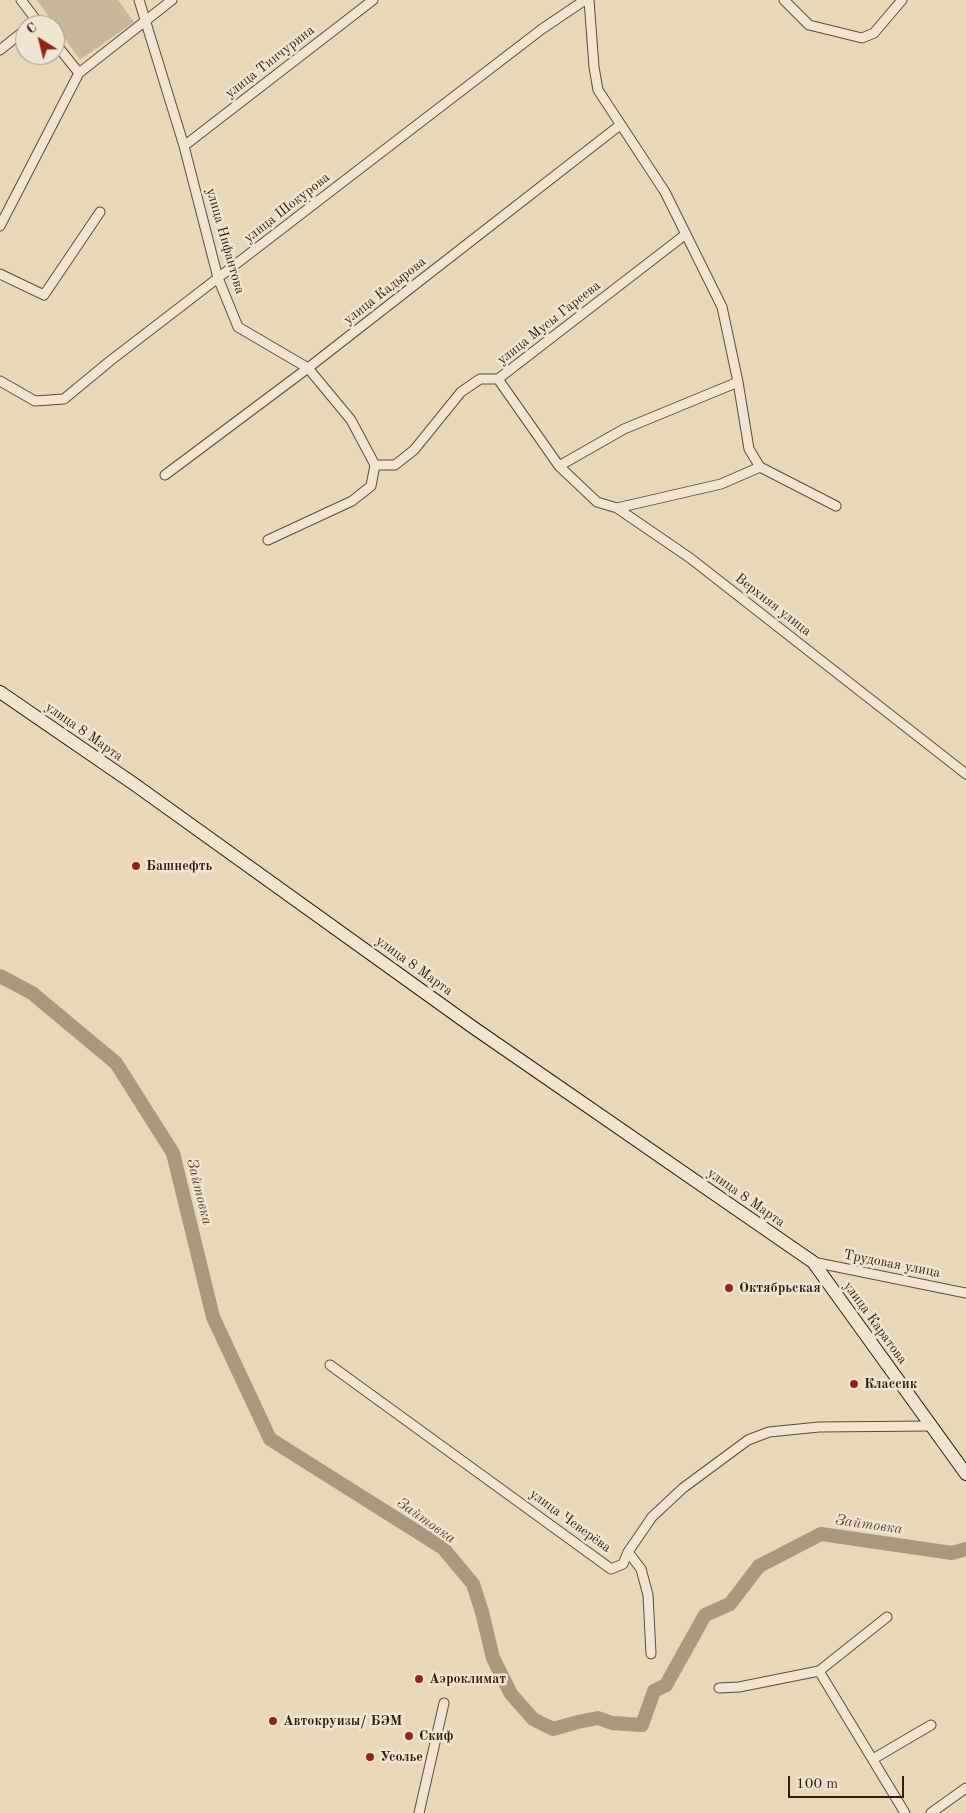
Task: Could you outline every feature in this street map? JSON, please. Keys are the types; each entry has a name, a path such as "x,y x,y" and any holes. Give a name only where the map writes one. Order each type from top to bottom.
{"main road":[{"name":"улица 8 Марта","path":"0,692 134,784 482,1033 813,1262"},
{"name":"улица Каратова","path":"813,1262 966,1474"}],"street":[{"path":"21,0 30,15"},
{"name":"улица Нифантова","path":"140,0 184,146 218,278 238,327 308,368 351,420 375,465"},
{"path":"0,226 80,73 172,0"},
{"name":"улица Тинчурина","path":"184,146 374,0"},
{"name":"улица Шокурова","path":"0,382 36,401 64,399 110,361 542,29 585,0"},
{"path":"589,0 594,67 598,90 665,192 722,307 738,382 749,449 760,467 836,506"},
{"path":"784,0 809,25 862,38 874,33 902,0"},
{"path":"0,50 15,38"},
{"path":"65,55 80,73"},
{"name":"улица Кадырова","path":"165,475 308,368 620,125"},
{"path":"0,274 44,295 100,212"},
{"name":"улица Мусы Гареева","path":"375,465 395,465 414,450 461,392 480,379 498,379 686,234"},
{"name":"Верхняя улица","path":"498,379 559,466 597,502 617,508 690,558 966,774"},
{"path":"559,466 624,429 738,382"},
{"path":"268,540 352,501 371,486 375,465"},
{"path":"617,508 721,484 760,467"},
{"name":"Трудовая улица","path":"813,1262 966,1293"},
{"name":"улица Чеверёва","path":"330,1365 611,1569 623,1564 628,1552 652,1518 683,1488 748,1440 769,1432 819,1427 930,1426"},
{"path":"628,1552 641,1569 648,1596 651,1654"},
{"path":"719,1688 739,1688 819,1672 887,1617"},
{"path":"819,1672 905,1813"},
{"path":"419,1813 444,1702"},
{"path":"873,1759 931,1726"},
{"path":"932,1813 966,1788"}],"shaded area":[{"path":"37,0 118,0 134,22 80,60 65,39 65,15 48,15"}],"waterway":[{"name":"Зайтовка","path":"0,976 32,993 116,1063 173,1153 213,1317 270,1439 443,1548 473,1584 493,1658 511,1694 533,1719 553,1729 598,1718 612,1723 642,1725 654,1691 666,1685 705,1615 730,1604 759,1566 821,1534 952,1553 966,1549"}],"place":[{"name":"Башнефть","path":"136,866"},
{"name":"Октябрьская","path":"729,1288"},
{"name":"Классик","path":"854,1384"},
{"name":"Аэроклимат","path":"419,1679"},
{"name":"Автокруизы/ БЭМ","path":"273,1721"},
{"name":"Скиф","path":"409,1736"},
{"name":"Усолье","path":"370,1757"}]}
